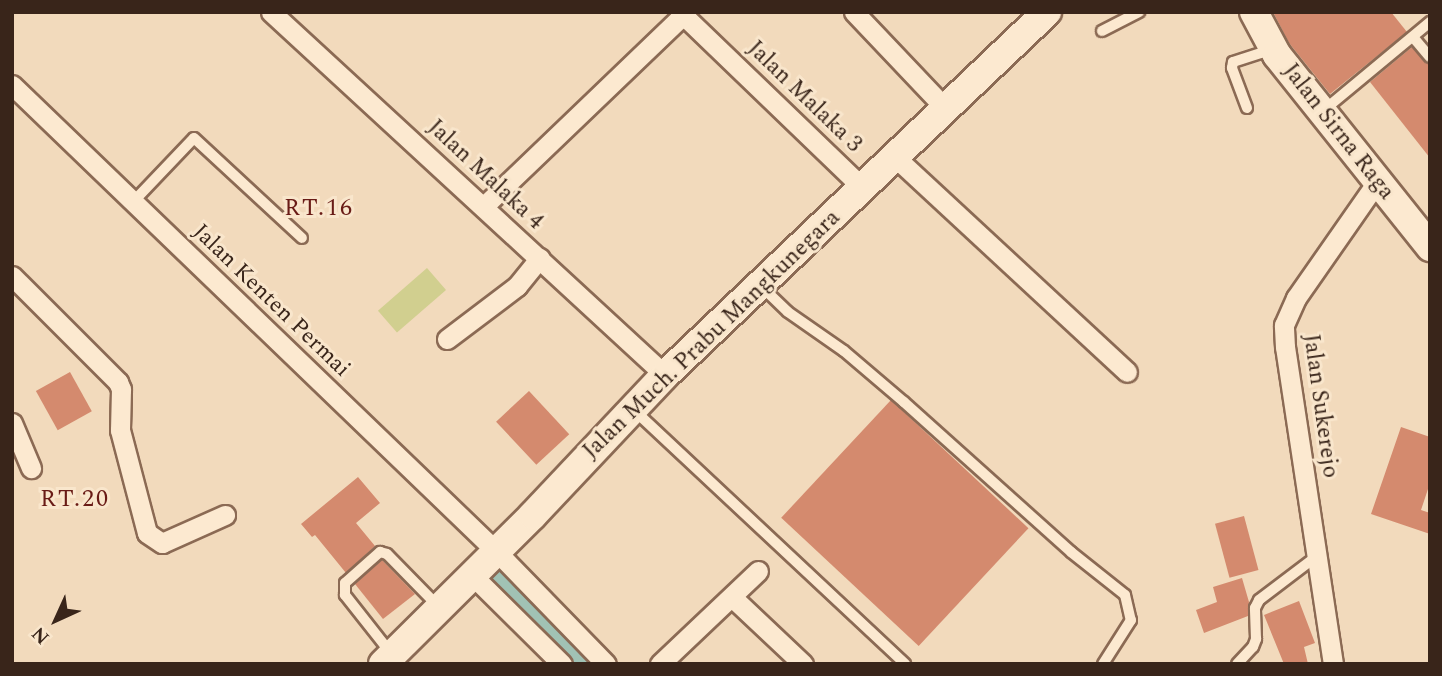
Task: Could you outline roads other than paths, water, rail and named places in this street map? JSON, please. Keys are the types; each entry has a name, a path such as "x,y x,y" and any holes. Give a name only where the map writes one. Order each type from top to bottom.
{"main road":[{"name":"Jalan Much. Prabu Mangkunegara","path":"388,659 497,552 665,375 947,110 1047,12"},
{"name":"Jalan Sirna Raga","path":"1254,12 1273,49 1321,113 1430,247"}],"street":[{"name":"Jalan Malaka 4","path":"271,12 665,375"},
{"path":"854,12 947,110"},
{"path":"484,206 683,13"},
{"name":"Jalan Malaka 3","path":"683,13 863,188"},
{"name":"Jalan Kenten Permai","path":"12,85 497,552 606,664"},
{"path":"895,157 1127,372"},
{"name":"Jalan Sukerejo","path":"1333,664 1284,346 1284,325 1296,298 1377,182"},
{"path":"447,339 517,286 540,258"},
{"path":"12,276 118,382 121,389 120,430 147,533 162,542 225,514"},
{"path":"12,423 31,468"},
{"path":"660,664 733,598 758,571"},
{"path":"473,576 562,664"},
{"path":"733,598 803,664"}],"lane":[{"path":"1102,31 1139,12"},
{"path":"1321,113 1430,22"},
{"path":"1413,37 1430,57"},
{"path":"1247,108 1232,68 1233,62 1273,49"},
{"path":"133,202 194,138 302,238"},
{"path":"760,285 788,312 844,351 1071,552 1125,595 1130,620 1103,664"},
{"path":"632,408 905,664"},
{"path":"388,659 345,595 345,583 380,552 387,554 440,608"},
{"path":"1237,664 1253,647 1255,608 1259,600 1317,555"}],"waterway":[{"path":"485,567 584,664"}],"district":[{"name":"RT.16","path":"319,209"},
{"name":"RT.20","path":"75,500"}]}
